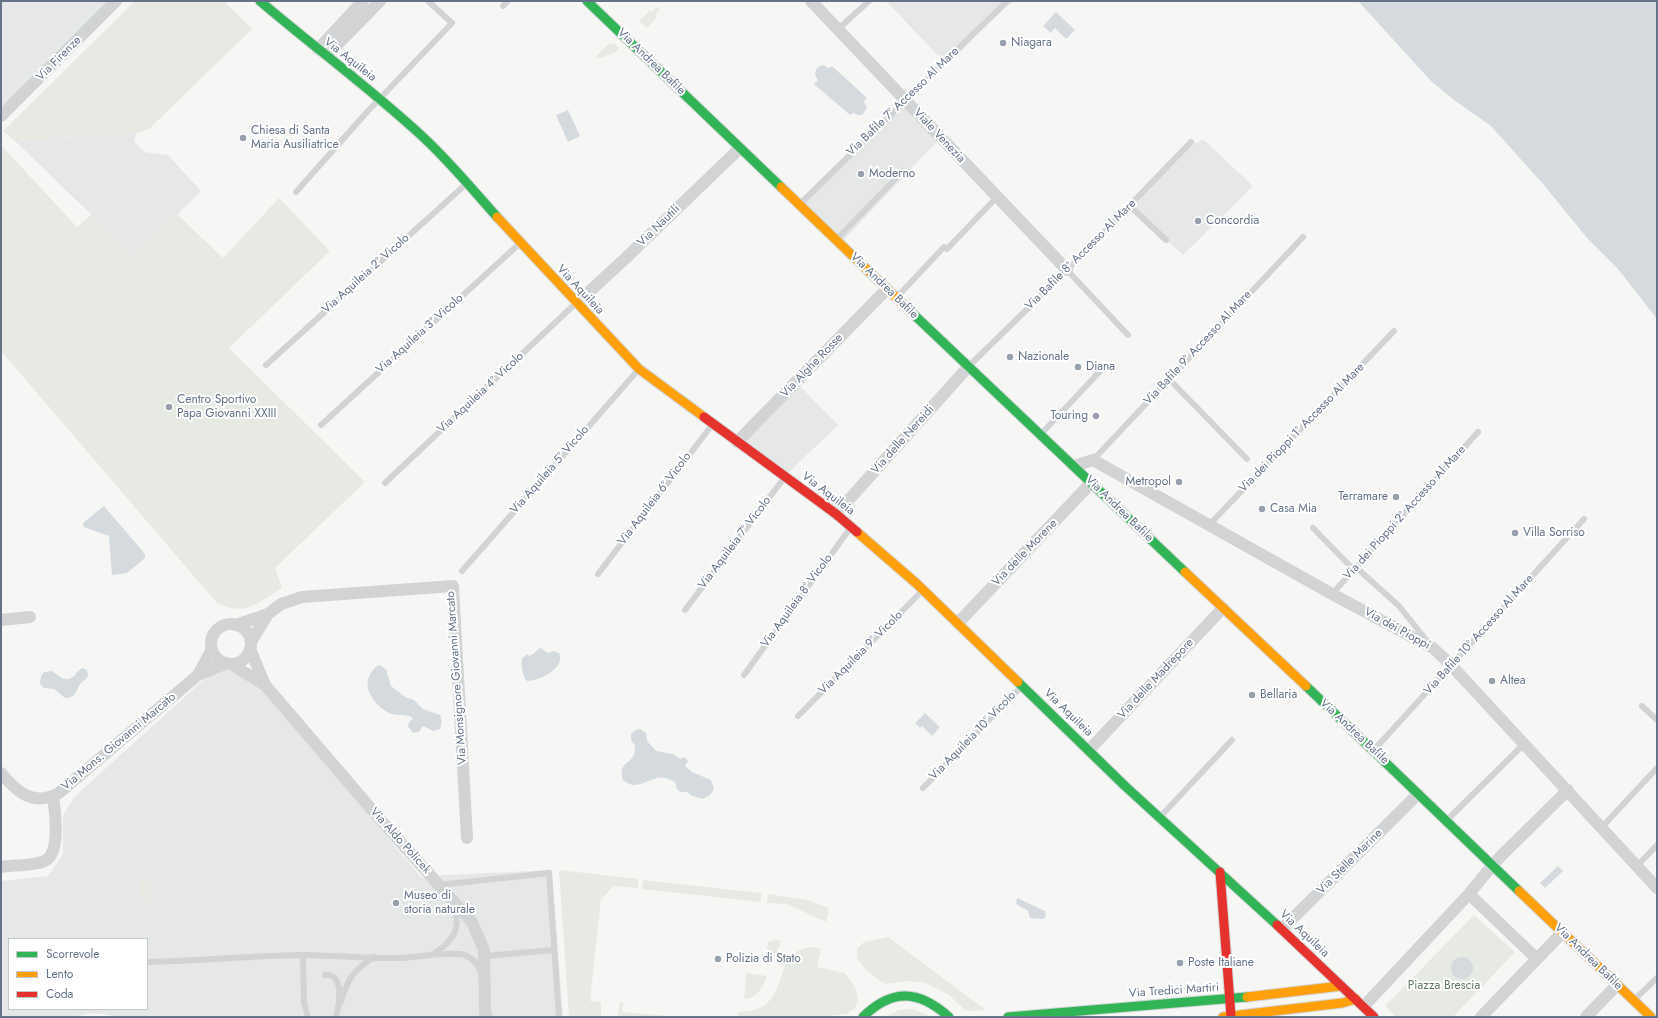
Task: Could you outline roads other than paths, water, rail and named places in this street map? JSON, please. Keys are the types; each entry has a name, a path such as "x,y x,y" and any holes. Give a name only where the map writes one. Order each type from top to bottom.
{"street":[{"name":"Via Firenze","path":"1,116 116,1"},
{"path":"322,52 362,1"},
{"path":"322,52 380,1"},
{"name":"Via Andrea Bafile","path":"587,1 800,204 896,298 1374,751 1492,866 1651,1017"},
{"name":"Viale Venezia","path":"811,1 1067,270"},
{"name":"Via Aquileia","path":"262,2 293,30 380,98 424,138 467,183 520,243 639,369 836,514 923,589 1089,750 1360,1002 1374,1017"},
{"name":"Via Nautili","path":"576,303 629,255 740,148"},
{"name":"Via Alghe Rosse","path":"737,442 887,289"},
{"name":"Via delle Nereidi","path":"836,514 969,366"},
{"path":"1074,466 1093,460"},
{"name":"Via dei Pioppi","path":"1093,460 1210,524 1332,594 1433,648 1451,665 1568,790 1638,865 1657,888"},
{"name":"Via delle Morene","path":"958,623 1091,482"},
{"name":"Via Monsignore Giovanni Marcato","path":"236,625 268,614 281,604 302,597 453,586 467,838"},
{"name":"Via delle Madrepore","path":"1089,750 1223,608"},
{"name":"Via Monsignore Giovanni Marcato","path":"250,645 268,614"},
{"path":"1,620 30,618"},
{"name":"Via Mons. Giovanni Marcato","path":"198,675 212,649 213,638 219,628 229,624 236,625"},
{"path":"236,625 248,634 250,645"},
{"name":"Via Mons. Giovanni Marcato","path":"1,867 42,862 51,858 55,847 55,815 53,796 198,675 229,663 243,660 250,645"},
{"name":"Via Aldo Policek","path":"250,645 265,685"},
{"path":"212,649 218,659 229,663"},
{"name":"Via Aldo Policek","path":"229,663 265,685 378,817 472,922 484,950 485,956 485,1013 487,1017"},
{"path":"1,773 15,789 27,796 41,799 53,796"},
{"path":"1220,872 1230,999 1234,1016 1360,1002 1469,894 1492,866 1568,790"},
{"name":"Via Stelle Marine","path":"1282,929 1418,794"},
{"path":"1469,894 1537,959"},
{"path":"1481,1017 1563,932"},
{"path":"1586,1017 1617,985"},
{"name":"Via Tredici Martiri","path":"1008,1017 1230,999 1342,986"},
{"path":"863,1017 879,1003 890,998 902,996 924,998 935,1004 948,1015 959,1017"}],"lane":[{"path":"296,192 380,98 452,23 428,1"},
{"path":"838,29 869,1"},
{"name":"Via Bafile 7° Accesso Al Mare","path":"800,204 905,99 1007,1"},
{"name":"Via Bafile 8° Accesso Al Mare","path":"969,366 1067,270 1191,142"},
{"path":"836,240 903,171"},
{"name":"Via Aquileia 2° Vicolo","path":"266,366 467,183"},
{"path":"896,298 944,247 947,249 997,197"},
{"path":"1130,206 1166,240"},
{"name":"Via Bafile 9° Accesso Al Mare","path":"1093,460 1302,237"},
{"name":"Via Aquileia 3° Vicolo","path":"321,425 520,243"},
{"path":"1067,270 1128,335"},
{"name":"Via Aquileia 4° Vicolo","path":"385,483 576,303"},
{"name":"Via dei Pioppi 1° Accesso Al Mare","path":"1210,524 1394,331"},
{"path":"1040,434 1105,366"},
{"name":"Via Aquileia 5° Vicolo","path":"462,571 639,369"},
{"path":"1169,379 1247,458"},
{"name":"Via Aquileia 6° Vicolo","path":"598,574 713,424"},
{"name":"Via dei Pioppi 2° Accesso Al Mare","path":"1332,594 1357,570 1478,432"},
{"name":"Via Aquileia 7° Vicolo","path":"685,610 785,476"},
{"name":"Via Bafile 10° Accesso Al Mare","path":"1374,751 1584,519"},
{"name":"Via Aquileia 8° Vicolo","path":"744,675 851,527"},
{"path":"1313,528 1357,570 1399,606 1433,648"},
{"name":"Via Aquileia 9° Vicolo","path":"798,716 923,589"},
{"name":"Via Aquileia 10° Vicolo","path":"923,788 1022,685"},
{"path":"1642,706 1657,720"},
{"path":"1160,817 1232,740"},
{"path":"1446,821 1524,744"},
{"path":"1602,827 1657,768"},
{"path":"1638,865 1657,845"},
{"path":"439,885 549,873 559,1017"},
{"path":"430,956 443,948 453,938 457,925 456,916 449,897"},
{"path":"485,956 554,950"},
{"path":"148,962 303,955 402,958 460,954 471,958 480,968 484,982"},
{"path":"303,955 304,1003 308,1017"},
{"path":"336,1017 350,977 360,966 374,957"},
{"path":"325,975 331,975 336,980 340,993 340,1003"},
{"path":"1633,1001 1657,978"}],"place":[{"name":"Niagara","path":"1003,43"},
{"name":"Chiesa di Santa Maria Ausiliatrice","path":"243,138"},
{"name":"Moderno","path":"861,174"},
{"name":"Concordia","path":"1198,221"},
{"name":"Nazionale","path":"1010,357"},
{"name":"Diana","path":"1078,367"},
{"name":"Centro Sportivo Papa Giovanni XXIII","path":"169,407"},
{"name":"Touring","path":"1096,416"},
{"name":"Metropol","path":"1179,482"},
{"name":"Terramare","path":"1396,497"},
{"name":"Casa Mia","path":"1262,509"},
{"name":"Villa Sorriso","path":"1515,533"},
{"name":"Altea","path":"1492,681"},
{"name":"Bellaria","path":"1252,695"},
{"name":"Museo di storia naturale","path":"396,903"},
{"name":"Polizia di Stato","path":"718,959"},
{"name":"Poste Italiane","path":"1180,963"}],"park label":[{"name":"Piazza Brescia","path":"1444,986"}]}
